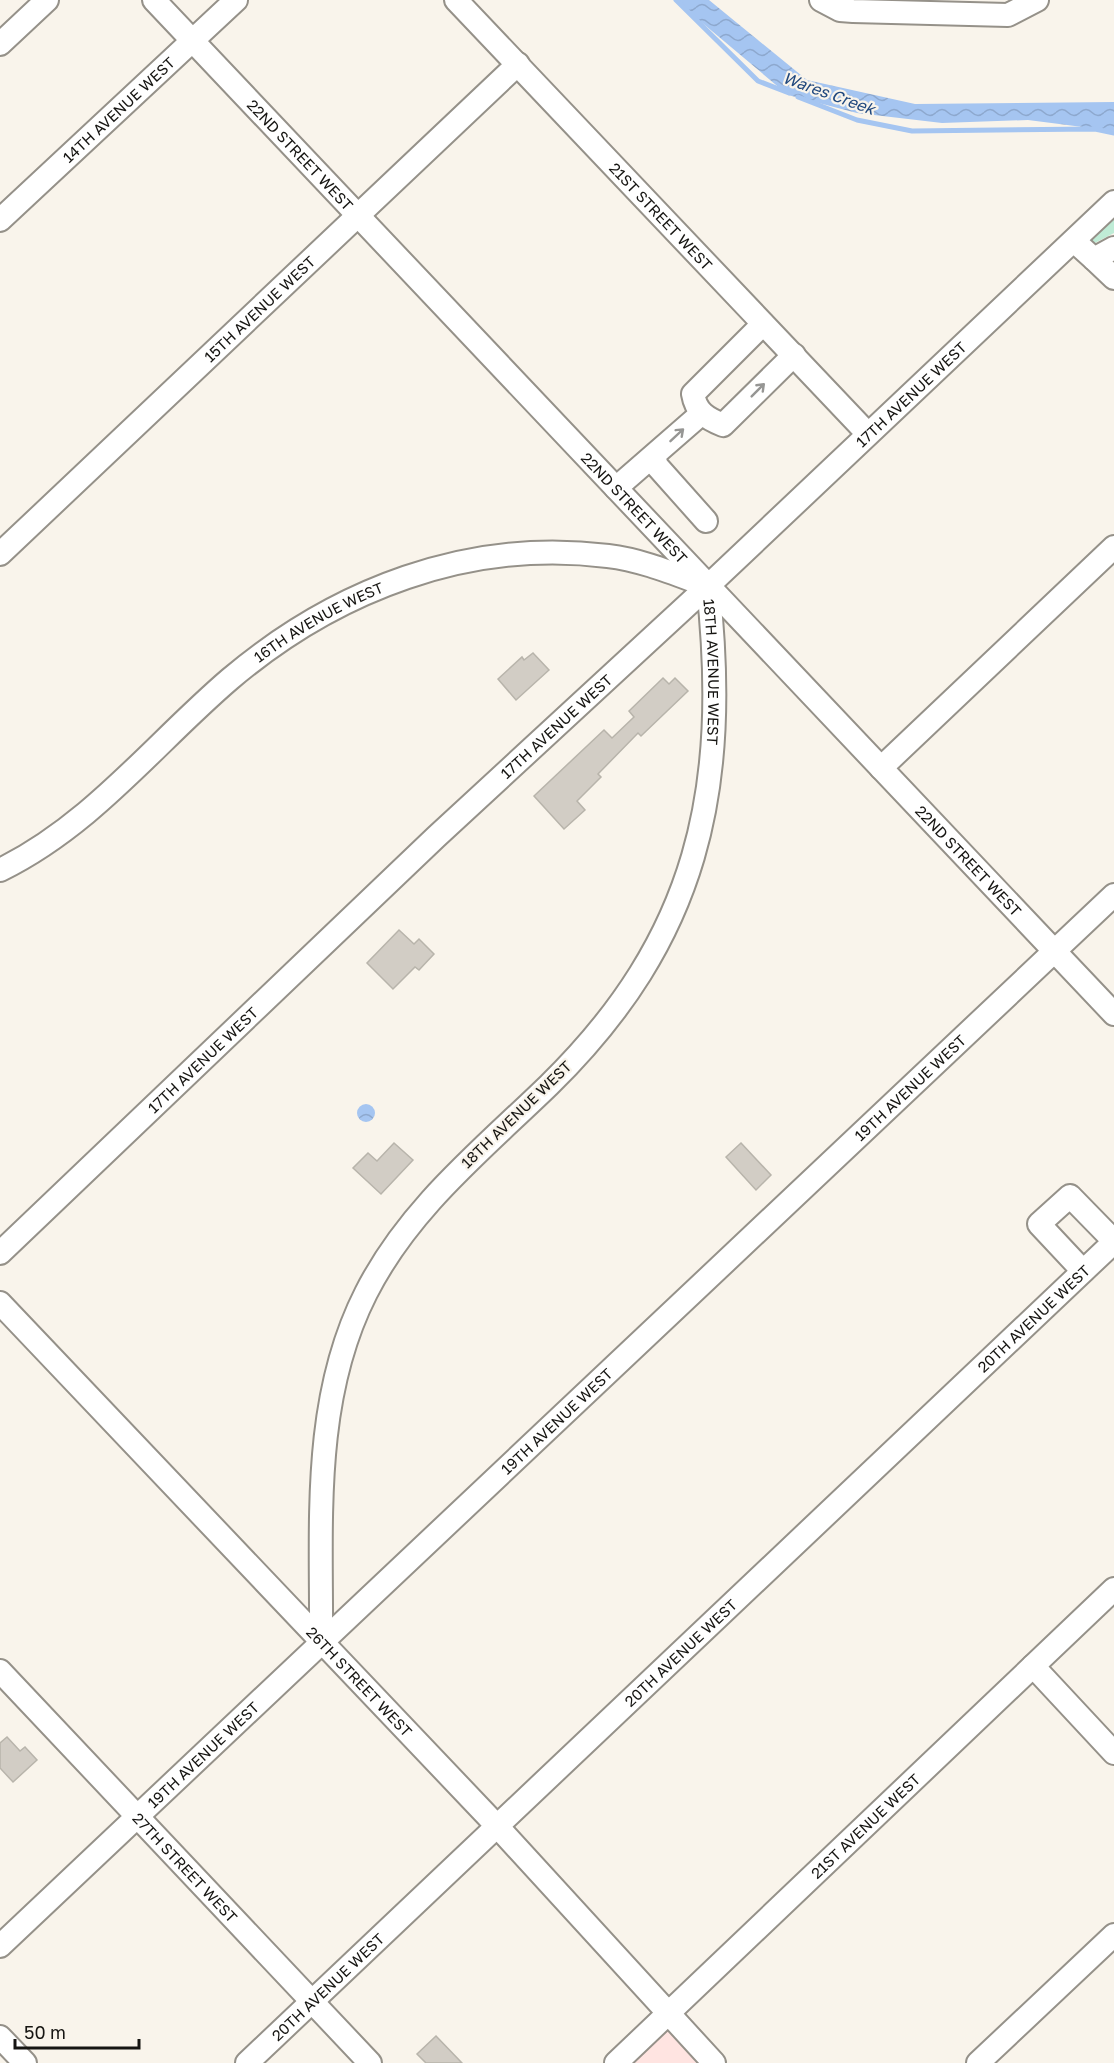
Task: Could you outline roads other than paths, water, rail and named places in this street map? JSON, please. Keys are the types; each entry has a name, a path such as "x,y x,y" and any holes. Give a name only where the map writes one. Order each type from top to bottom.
{"street":[{"path":"0,44 47,0"},
{"name":"22ND STREET WEST","path":"154,0 1114,1014"},
{"name":"14TH AVENUE WEST","path":"0,220 236,0"},
{"name":"21ST STREET WEST","path":"456,0 867,433"},
{"path":"821,0 840,10 1008,15 1037,0"},
{"name":"15TH AVENUE WEST","path":"0,554 518,64"},
{"name":"17TH AVENUE WEST","path":"0,1253 436,837 708,586 867,433 1114,202"},
{"path":"1074,241 1114,278"},
{"path":"1094,259 1114,248"},
{"path":"616,488 654,456 763,324"},
{"path":"697,404 723,425 794,355"},
{"path":"654,456 657,466 705,521"},
{"path":"881,768 1114,547"},
{"name":"16TH AVENUE WEST","path":"0,870 34,852 73,825 112,792 230,680 278,641 315,618 372,589 428,569 477,558 551,554 609,556 657,567 708,586"},
{"name":"18TH AVENUE WEST","path":"321,1642 325,1436 337,1372 366,1294 392,1250 442,1186 551,1083 614,1015 651,955 681,895 702,826 713,741 714,640 708,586"},
{"name":"19TH AVENUE WEST","path":"0,1946 1114,895"},
{"path":"1083,1270 1039,1224 1070,1196 1114,1241"},
{"name":"20TH AVENUE WEST","path":"247,2063 1114,1241"},
{"name":"26TH STREET WEST","path":"0,1303 497,1826 714,2063"},
{"name":"21ST AVENUE WEST","path":"616,2063 1114,1589"},
{"path":"1033,1666 1114,1753"},
{"name":"27TH STREET WEST","path":"0,1671 370,2063"},
{"path":"978,2063 1114,1935"},
{"path":"0,2037 25,2063"}],"water":[{"path":"675,0 709,0 807,80 915,104 1114,102 1114,131 1028,120 942,123 857,113 788,95"},
{"path":"362,1104 370,1104 375,1109 373,1120 362,1122 357,1117 357,1109"}],"waterway":[{"name":"Wares Creek","path":"676,0 758,81 789,93"},
{"name":"Wares Creek","path":"798,97 857,120 912,131 1095,129 1114,133"}]}
